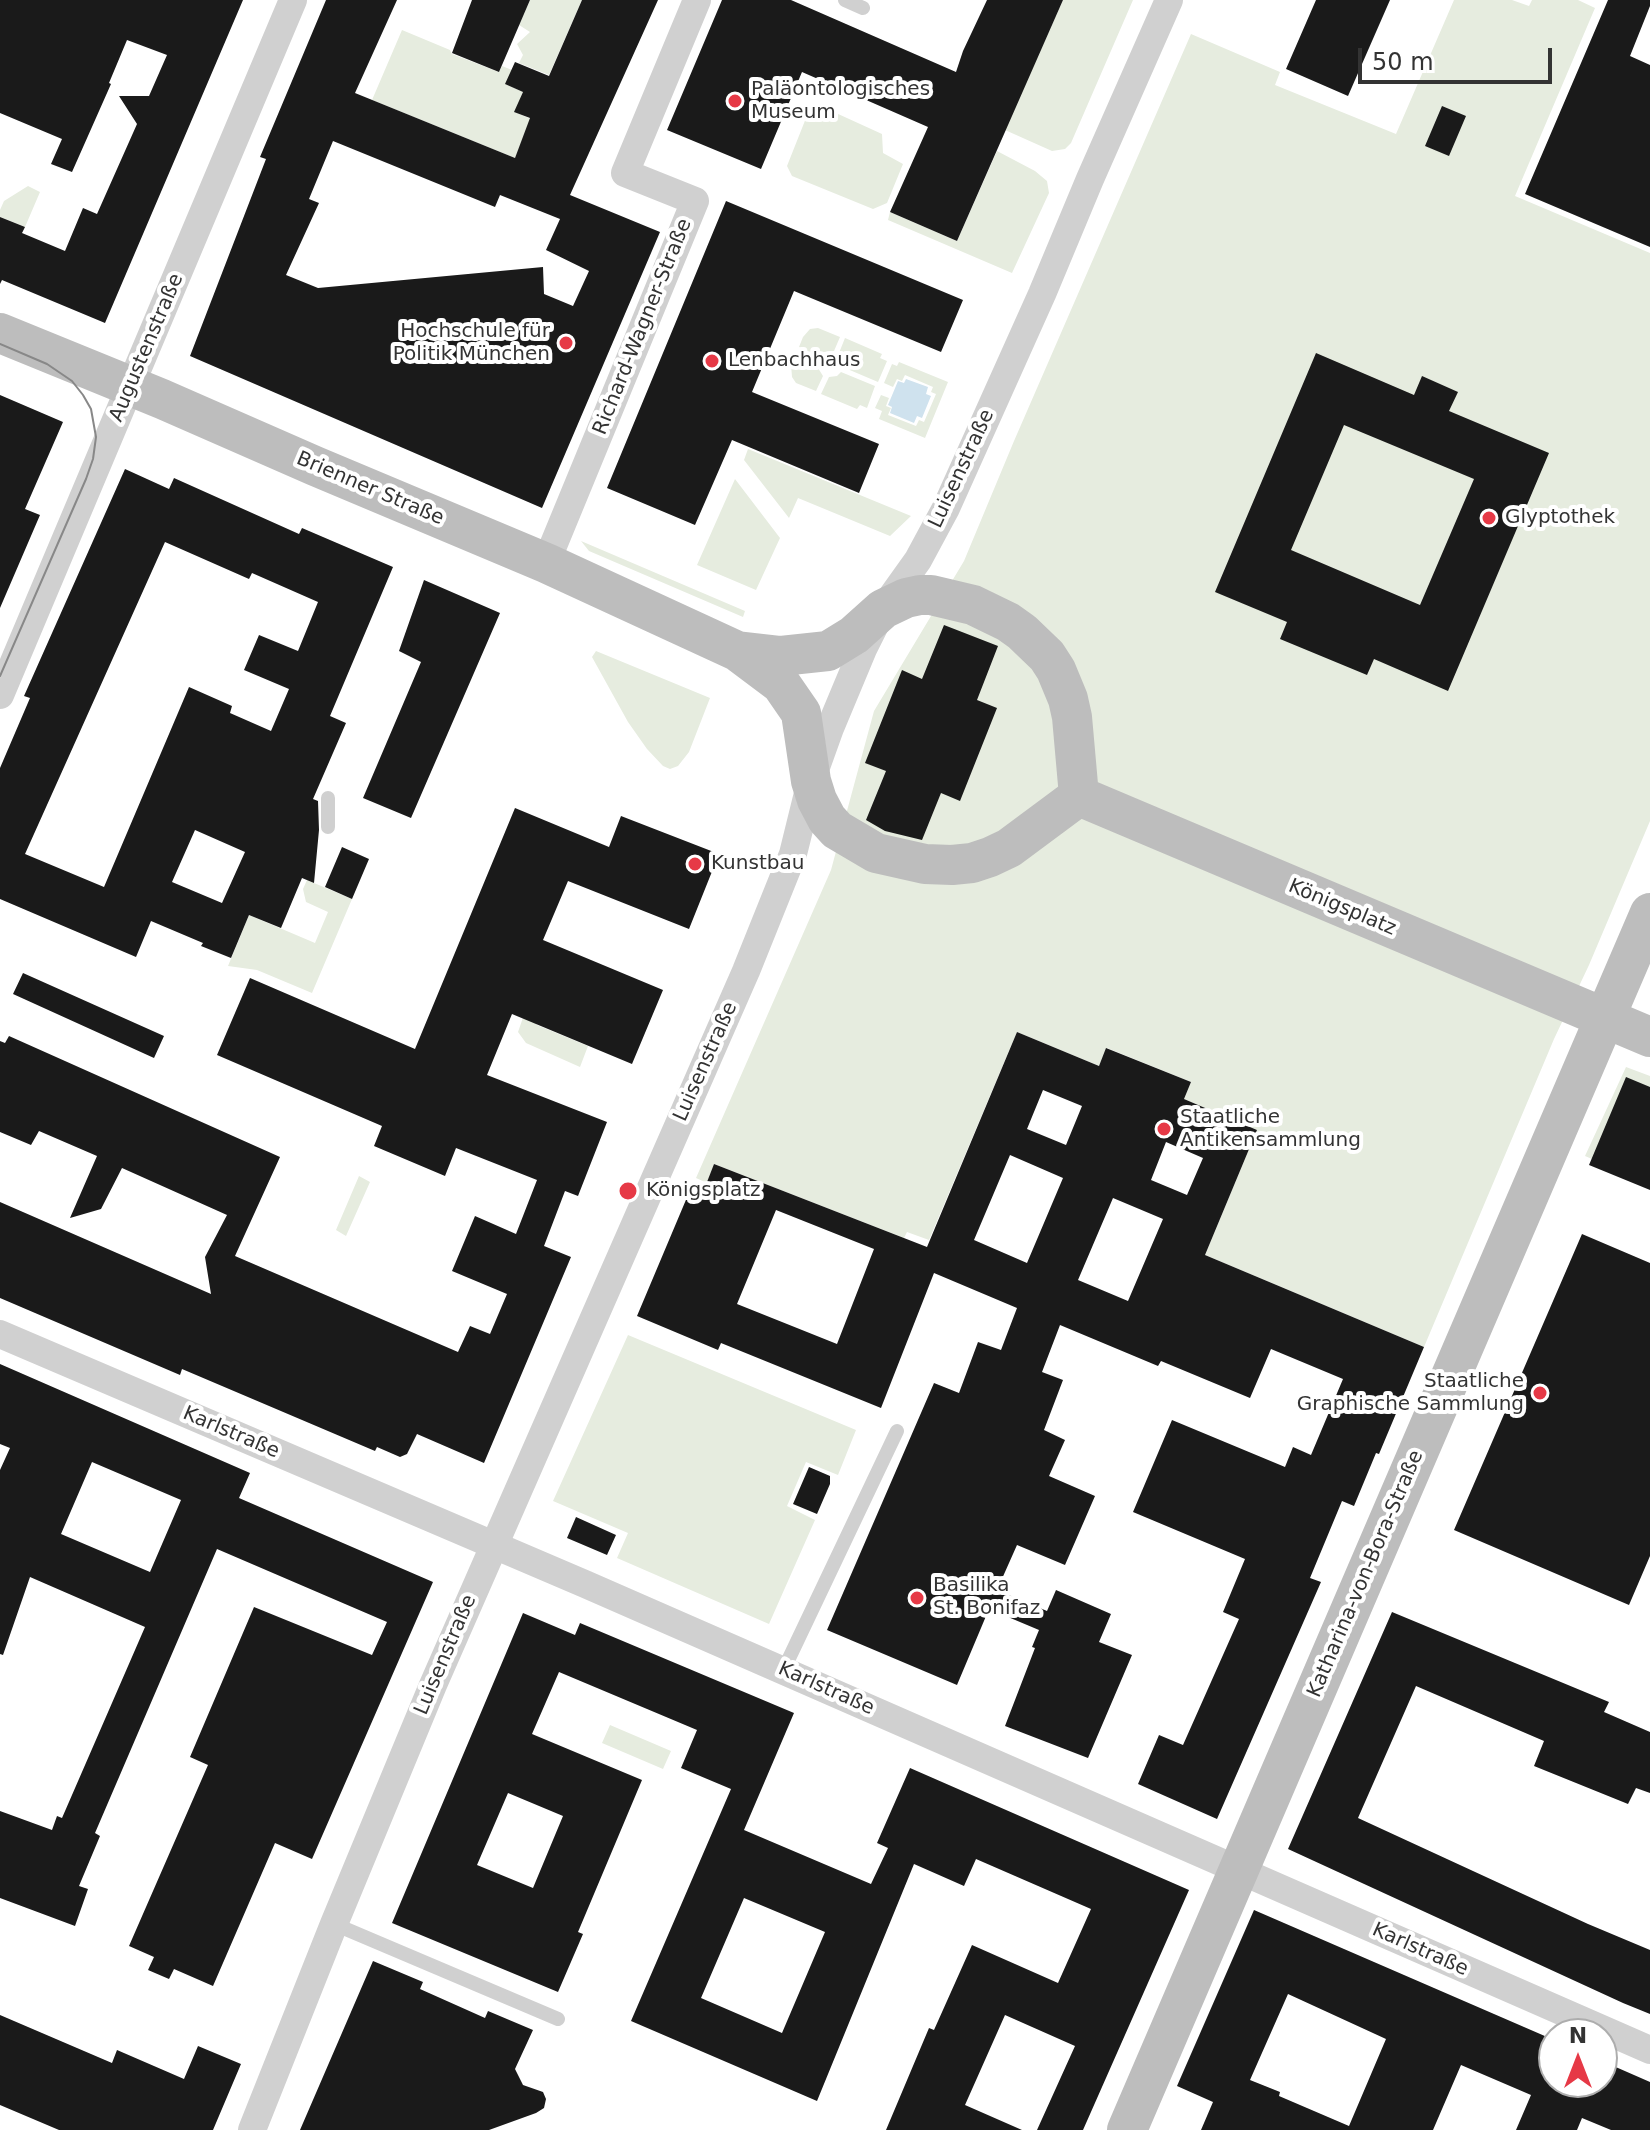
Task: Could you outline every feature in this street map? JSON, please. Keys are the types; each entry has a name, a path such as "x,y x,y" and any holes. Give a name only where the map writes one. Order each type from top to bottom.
{"main road":[{"name":"Brienner Straße","path":"0,333 546,563 737,651"},
{"path":"931,595 973,605 1008,622 1034,642 1056,670 1068,699 1075,739 1079,796 1020,841 972,863 925,864 876,853 837,830 827,819 811,781 801,713 781,684 737,651 781,656 828,651 854,635 883,609 906,598 931,595"},
{"name":"Königsplatz","path":"1079,796 1605,1017"},
{"name":"Katharina-von-Bora-Straße","path":"1127,2130 1650,913"},
{"path":"1605,1017 1650,1037"}],"street":[{"name":"Augustenstraße","path":"0,695 293,0"},
{"name":"Richard-Wagner-Straße","path":"546,563 695,201 625,173 697,0"},
{"name":"Luisenstraße","path":"252,2130 334,1924 493,1546 746,971 793,854 811,781 863,649 883,609 918,560 946,508 1169,0"},
{"name":"Karlstraße","path":"0,1334 783,1671 1650,2050"}],"lane":[{"path":"845,0 863,8"},
{"path":"328,798 328,827"},
{"path":"783,1671 897,1431"},
{"path":"334,1924 558,2019"}],"shaded area":[{"path":"530,0 582,0 549,75 519,63 523,55 517,44 530,32 519,25"},
{"path":"1063,0 1133,0 1071,143 1065,149 1052,151 1005,130"},
{"name":"Königsplatz","path":"1454,0 1512,0 1529,6 1532,0 1578,0 1595,8 1515,196 1650,253 1650,821 1424,1347 1205,1255 1257,1130 1184,1099 1191,1082 1107,1048 1099,1066 1017,1032 929,1240 907,1232 904,1238 714,1164 707,1183 696,1178 831,870 874,711 964,561 1191,34 1280,72 1275,85 1396,134"},
{"path":"402,30 499,72 502,66 512,70 506,84 523,92 515,112 531,119 515,158 372,100"},
{"path":"810,108 825,108 882,134 883,153 903,164 887,203 873,209 792,176 787,166"},
{"path":"997,151 1035,171 1047,181 1049,193 1012,273 888,220 890,212 957,241"},
{"path":"28,186 40,192 25,227 0,217 4,201"},
{"path":"818,328 840,337 834,351 824,352 819,357 799,347 810,329"},
{"path":"845,338 882,354 880,358 887,361 878,382 845,368 839,353"},
{"path":"796,352 818,361 823,376 816,391 796,383 792,377 791,364"},
{"path":"899,362 948,382 925,438 879,419 882,411 875,408 881,395 889,398 886,406 891,408 888,415 916,426 919,420 924,422 936,394 931,392 933,387 905,375 902,381 897,379 893,387 884,383 892,364 897,366"},
{"path":"841,372 875,386 867,408 860,405 857,409 821,394 829,377"},
{"path":"748,449 911,516 890,536 798,498 789,518 744,460"},
{"path":"735,479 780,538 756,590 697,565"},
{"path":"581,541 745,611 743,617 589,551"},
{"path":"596,651 710,698 689,752 678,766 670,769 663,766 647,749 628,722 592,657"},
{"path":"307,880 352,899 312,993 257,970 228,966 249,915 315,943 328,912 306,902 303,889"},
{"path":"526,1009 537,1025 588,1046 580,1067 526,1043 518,1032"},
{"path":"1626,1067 1650,1076 1650,1184 1585,1156"},
{"path":"359,1176 370,1182 346,1236 336,1230"},
{"path":"628,1335 856,1430 838,1475 806,1462 787,1506 815,1520 769,1624 617,1558 628,1533 553,1501"},
{"path":"610,1725 671,1751 663,1769 602,1743"}],"water":[{"path":"906,379 928,387 926,394 931,396 922,418 917,416 914,423 890,413 892,407 888,405 898,381 904,383"}],"building":[{"path":"0,0 243,0 105,323 2,280 0,284 0,217 25,227 22,233 65,251 83,208 97,214 137,124 119,96 149,96 167,55 127,40 72,172 51,164 62,139 0,113"},
{"path":"326,0 397,0 355,93 515,158 530,118 514,112 523,92 505,84 515,62 549,76 582,0 658,0 570,195 660,232 542,508 190,356 266,159 260,157","holes":["333,141 495,207 500,195 560,219 546,250 589,271 573,306 544,294 543,267 318,288 286,275 319,203 309,199"]},
{"path":"472,0 530,0 499,72 452,53"},
{"path":"722,0 791,0 956,72 987,0 1063,0 957,241 890,212 928,127 802,72 761,169 667,130"},
{"path":"1316,0 1390,0 1348,96 1286,69"},
{"path":"1608,0 1650,0 1630,56 1650,65 1650,247 1525,194"},
{"path":"1442,106 1466,116 1449,156 1425,146"},
{"name":"Lenbachhaus","path":"726,201 963,300 941,352 794,291 752,392 879,444 859,493 732,440 695,525 607,488"},
{"name":"Glyptothek","path":"1316,353 1414,395 1422,376 1458,392 1449,411 1549,453 1448,691 1374,659 1367,675 1280,639 1287,622 1215,592","holes":["1344,425 1474,479 1420,605 1291,550"]},
{"path":"0,395 63,422 25,509 40,515 0,608"},
{"path":"125,469 169,489 174,478 299,534 302,528 393,567 330,716 346,723 313,799 318,801 319,830 314,883 302,878 281,928 249,915 231,958 151,921 136,957 0,899 0,768 30,698 24,696","holes":["165,542 249,579 252,573 318,602 298,651 259,635 244,670 289,689 271,731 230,713 232,706 189,687 104,887 25,854","195,830 245,852 222,903 172,882"]},
{"path":"424,580 500,613 411,818 363,798 421,662 399,651"},
{"path":"944,625 998,646 977,700 997,708 960,801 941,793 922,840 885,831 866,820 886,771 865,763 902,670 922,679"},
{"path":"515,808 609,847 621,816 719,854 689,929 568,881 543,940 663,990 632,1064 512,1014 487,1075 607,1122 578,1196 565,1191 544,1246 571,1257 484,1463 417,1434 407,1454 400,1457 377,1447 375,1451 182,1369 180,1375 0,1298 0,1202 211,1294 205,1257 227,1215 122,1168 101,1209 70,1218 97,1156 39,1131 31,1145 0,1132 0,1041 5,1043 9,1036 280,1157 235,1256 458,1352 470,1326 490,1334 507,1294 452,1271 475,1216 516,1234 537,1180 456,1148 445,1176 374,1146 382,1126 217,1055 250,978 415,1049"},
{"path":"342,847 369,859 352,899 325,887"},
{"path":"23,973 164,1036 154,1058 13,994"},
{"path":"1017,1032 1099,1066 1106,1048 1191,1082 1184,1099 1257,1130 1205,1255 1424,1347 1354,1506 1342,1501 1310,1578 1321,1582 1217,1819 1138,1784 1159,1735 1183,1745 1239,1619 1223,1612 1245,1559 1133,1512 1172,1420 1285,1467 1293,1447 1311,1455 1343,1379 1271,1349 1250,1398 1161,1361 1158,1366 1060,1325 1042,1372 1063,1380 1044,1430 1065,1440 1049,1476 1095,1496 1065,1565 1017,1545 997,1590 1047,1611 1056,1590 1111,1614 1099,1642 1132,1655 1088,1758 1005,1726 1039,1630 989,1609 957,1685 827,1630 934,1383 959,1393 978,1342 1001,1350 1017,1308 934,1273 881,1408 721,1343 718,1350 637,1316 688,1195 700,1200 714,1164 927,1247","holes":["1043,1090 1082,1106 1066,1145 1027,1129","1166,1142 1203,1158 1187,1195 1151,1180","1010,1155 1063,1178 1027,1263 974,1240","1113,1198 1163,1219 1128,1301 1078,1280","776,1210 874,1249 837,1344 737,1304"]},
{"path":"1626,1077 1650,1087 1650,1190 1589,1165"},
{"path":"1582,1234 1650,1263 1650,1556 1629,1605 1454,1530"},
{"path":"0,1364 250,1473 239,1498 433,1582 312,1859 275,1843 213,1986 174,1969 169,1979 148,1970 154,1957 129,1946 208,1765 190,1757 254,1607 372,1655 387,1622 217,1549 95,1833 100,1836 79,1886 88,1889 75,1926 0,1898 0,1811 52,1830 57,1816 62,1818 145,1627 30,1577 3,1655 0,1654 0,1470 10,1448 0,1444","holes":["92,1462 181,1500 150,1572 61,1534"]},
{"path":"809,1467 830,1476 830,1484 817,1514 793,1504"},
{"path":"576,1517 616,1535 607,1555 567,1538"},
{"path":"1392,1612 1609,1702 1604,1712 1650,1732 1650,1793 1636,1788 1628,1804 1534,1766 1544,1741 1416,1686 1358,1818 1650,1950 1650,2014 1288,1849"},
{"path":"523,1613 575,1635 580,1623 794,1713 744,1830 871,1884 888,1848 877,1843 910,1768 1189,1890 1083,2130 1037,2130 1075,2046 1005,2015 965,2105 1022,2130 886,2130 929,2028 934,2030 972,1945 1058,1983 1091,1909 976,1859 964,1886 914,1864 817,2101 631,2021 731,1789 681,1768 697,1730 559,1672 532,1734 642,1780 578,1932 583,1934 558,1992 392,1923","holes":["508,1793 563,1816 533,1888 477,1865","744,1898 825,1932 782,2033 701,1998"]},
{"path":"1254,1910 1538,2033 1538,2098 1618,2098 1618,2068 1650,2082 1650,2130 1611,2130 1582,2118 1577,2130 1516,2130 1531,2095 1461,2065 1433,2130 1201,2130 1213,2102 1177,2086","holes":["1288,1994 1386,2039 1349,2126 1250,2080"]},
{"path":"373,1961 423,1982 420,1989 485,2018 488,2011 533,2030 515,2069 523,2085 543,2092 546,2099 544,2108 489,2130 300,2130"},
{"path":"0,2015 112,2063 117,2050 184,2079 198,2046 241,2064 213,2130 59,2130 0,2105"}],"tram line":[{"path":"0,344 47,364 72,381 91,409 96,437 86,479 0,676"}],"place":[{"name":"Paläontologisches Museum","path":"735,101"},
{"name":"Hochschule für Politik München","path":"566,343"},
{"name":"Lenbachhaus","path":"712,361"},
{"name":"Glyptothek","path":"1489,518"},
{"name":"Kunstbau","path":"695,864"},
{"name":"Staatliche Antikensammlung","path":"1164,1129"},
{"name":"Königsplatz","path":"628,1191"},
{"name":"Staatliche Graphische Sammlung","path":"1540,1393"},
{"name":"Basilika St. Bonifaz","path":"917,1598"}]}
